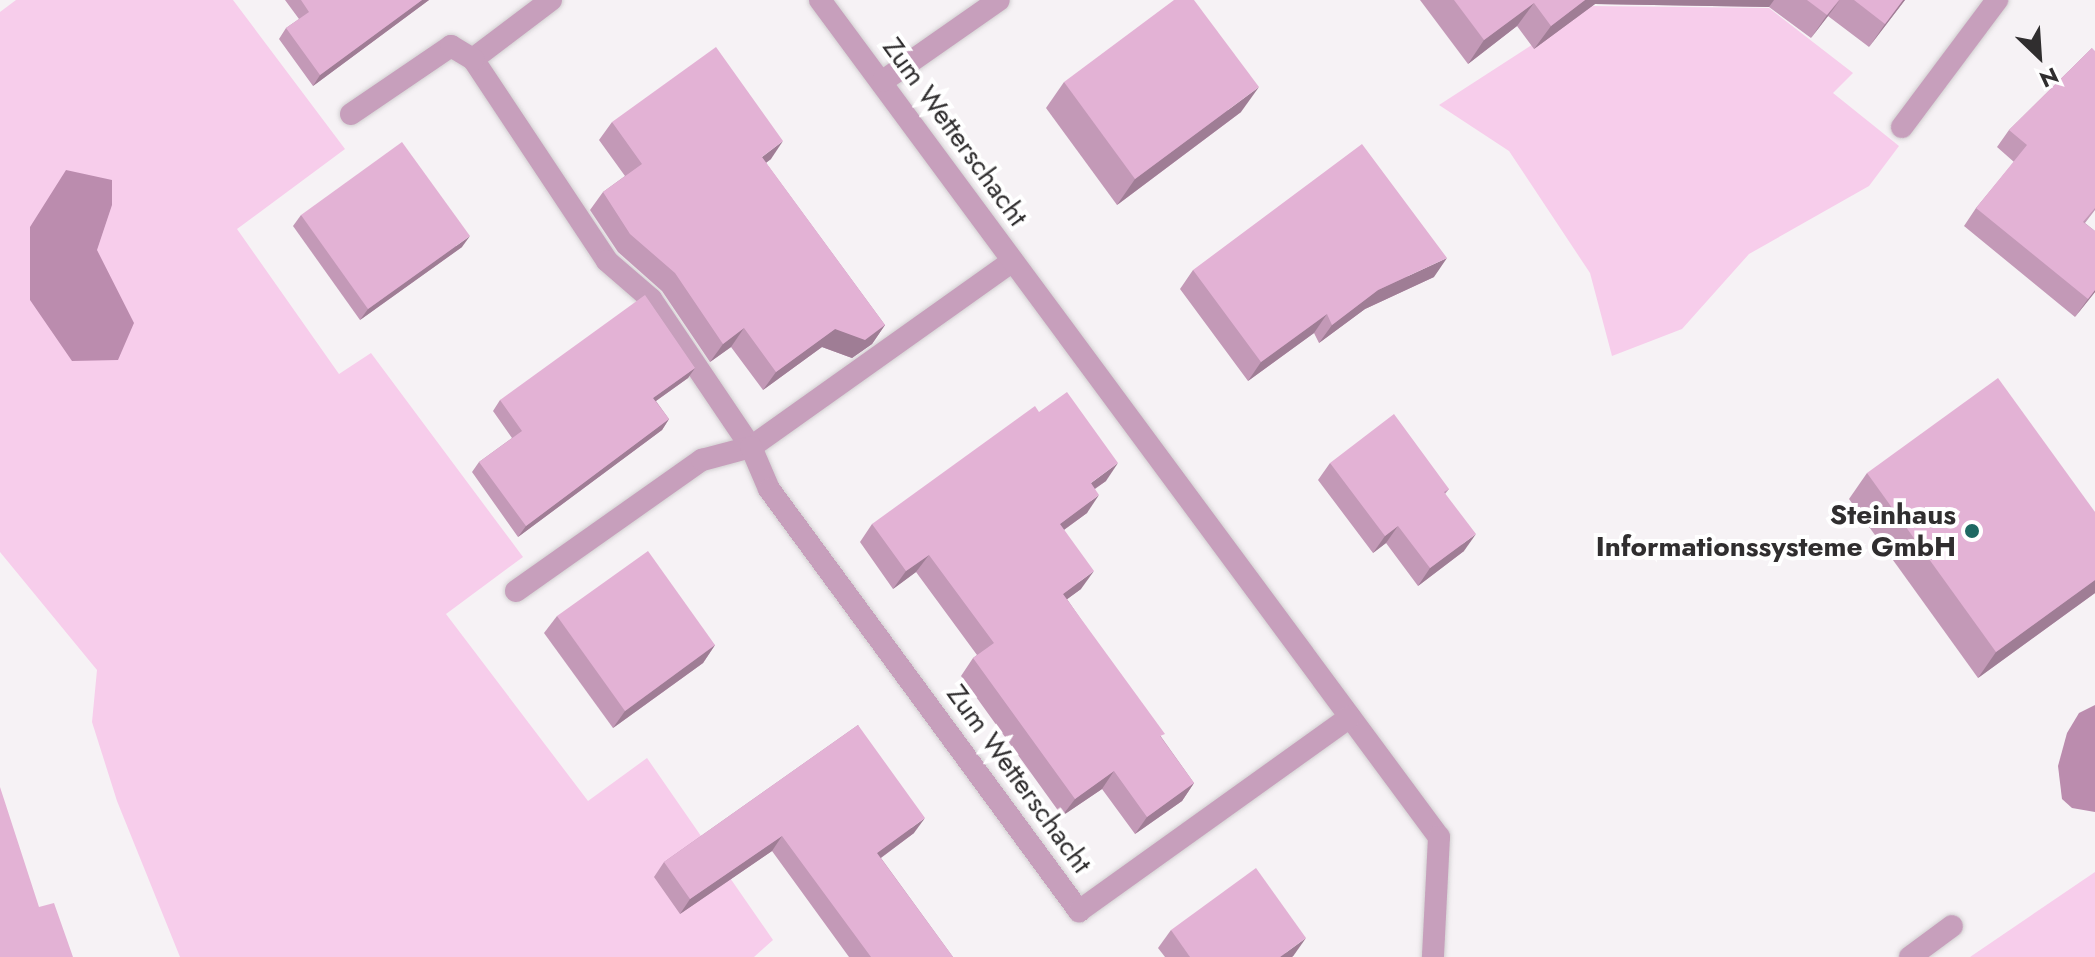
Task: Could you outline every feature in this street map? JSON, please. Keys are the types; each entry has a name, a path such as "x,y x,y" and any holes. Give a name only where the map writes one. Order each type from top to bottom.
{"street":[{"path":"351,114 451,46 473,59 551,0"},
{"name":"Zum Wetterschacht","path":"820,0 883,81 1439,837 1433,957"},
{"path":"883,81 999,0"},
{"path":"1902,127 1997,0"},
{"name":"Zum Wetterschacht","path":"473,59 607,261 651,299 751,447 769,489 1079,911 1350,717"},
{"name":"Zum Wetterschacht","path":"516,591 702,460 751,447 1013,261"},
{"path":"1910,957 1952,926"}],"shaded area":[{"path":"16,0 233,0 345,149 237,229 339,374 371,353 523,557 446,614 588,801 647,758 773,940 754,957 180,957 117,801 92,722 97,670 0,552 0,12"},
{"path":"1592,6 1769,8 1853,73 1833,93 1899,146 1869,186 1749,254 1682,329 1612,356 1590,273 1509,151 1439,105"},
{"path":"66,170 112,180 112,205 97,250 134,323 118,360 72,361 30,300 30,227"},
{"path":"2095,705 2095,812 2072,808 2062,799 2058,766 2067,733 2079,713"},
{"path":"2095,872 2095,957 1970,957"}],"building":[{"path":"301,0 422,0 320,75 286,28 309,12"},
{"path":"1174,0 1194,0 1259,87 1135,179 1064,82"},
{"path":"1454,0 1585,0 1551,26 1534,3 1484,40"},
{"path":"1807,0 1839,0 1827,15"},
{"path":"1854,0 1903,0 1885,24"},
{"path":"716,47 783,141 762,157 885,325 865,340 835,329 776,372 744,328 723,344 675,273 630,234 603,192 642,164 612,122"},
{"path":"2092,48 2095,51 2095,208 2083,222 2095,231 2095,290 2088,299 1976,208 2027,145 2009,130"},
{"path":"402,142 470,236 368,309 301,215"},
{"path":"1362,144 1447,258 1378,290 1332,325 1327,314 1261,362 1193,270"},
{"path":"645,295 695,368 653,398 669,419 526,526 479,462 522,431 500,400"},
{"name":"Steinhaus Informationssysteme GmbH","path":"1998,378 2095,512 2095,580 1996,652 1867,473"},
{"path":"1067,392 1118,463 1091,483 1099,495 1060,524 1094,571 1063,594 1165,734 1160,736 1194,783 1147,817 1114,771 1075,799 973,658 994,643 929,555 906,571 872,524 1035,406 1039,412"},
{"path":"1394,414 1449,489 1444,492 1476,534 1430,568 1398,526 1385,536 1330,463"},
{"path":"648,551 715,645 625,711 557,616"},
{"path":"858,725 925,818 877,853 953,957 871,957 782,836 690,899 664,862"},
{"path":"0,787 39,907 54,903 73,957 0,957"},
{"path":"1256,868 1306,938 1280,957 1190,957 1171,930"}],"place":[{"name":"Steinhaus Informationssysteme GmbH","path":"1972,531"}]}
